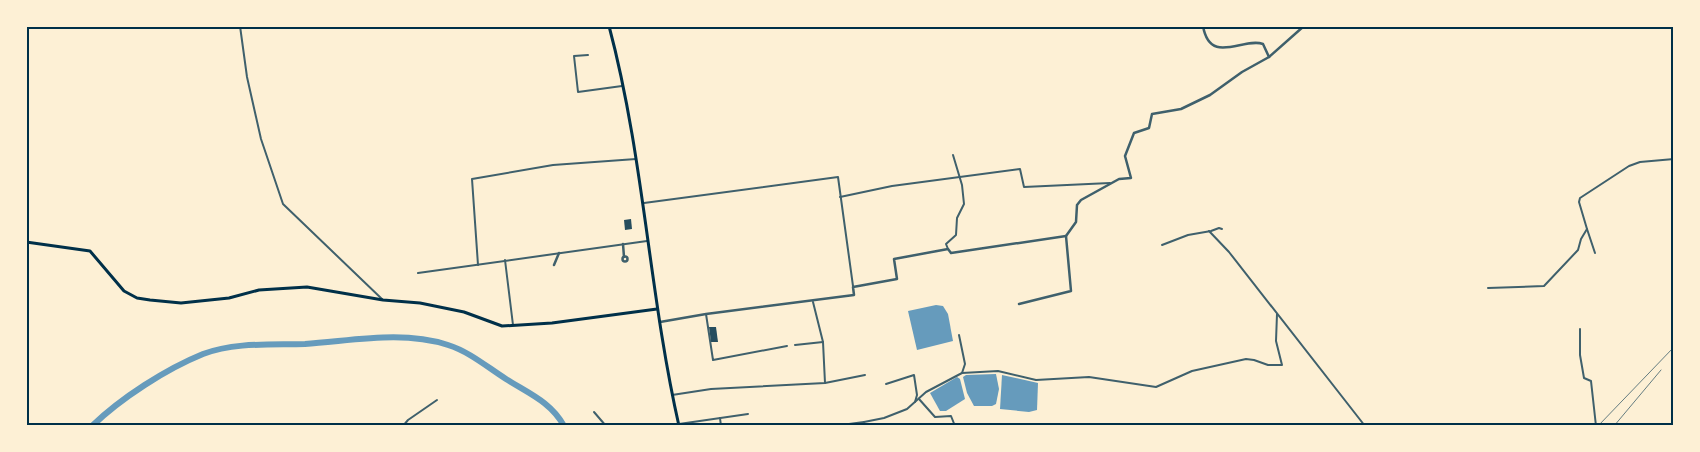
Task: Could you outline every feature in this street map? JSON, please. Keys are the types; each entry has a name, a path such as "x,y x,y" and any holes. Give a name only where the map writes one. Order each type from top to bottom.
{"main road":[{"path":"609,26 624,86 636,159 658,323 679,425"},
{"path":"26,242 90,251 124,291 137,298 181,303 230,298 266,290 307,287 383,300 420,303 464,312 495,325 552,323 657,309"}],"street":[{"path":"240,26 247,78 261,138 283,204 383,300"},
{"path":"1203,26 1211,44 1220,48 1234,48 1256,42 1263,44 1269,57"},
{"path":"1019,304 1071,291 1066,236 1076,222 1077,205 1119,179 1131,178 1125,156 1134,133 1149,128 1152,114 1181,109 1210,95 1242,72 1269,57 1304,26"},
{"path":"588,54 574,56 578,92 624,86"},
{"path":"953,155 960,178 964,204 957,218 956,235 946,244 951,253 1066,236"},
{"path":"1595,253 1579,202 1580,198 1629,166 1640,162 1674,158"},
{"path":"478,265 472,180 553,165 636,159"},
{"path":"840,197 882,190 892,186 1020,169 1024,187 1112,183"},
{"path":"642,204 838,177 853,287 854,295 813,302 706,314 658,323"},
{"path":"1162,245 1188,235 1219,228 1222,229"},
{"path":"1488,288 1544,286 1578,250 1581,239 1587,229"},
{"path":"1209,231 1229,252 1365,426"},
{"path":"418,274 647,241"},
{"path":"623,244 624,257"},
{"path":"853,287 897,279 894,260 948,249"},
{"path":"554,265 559,253"},
{"path":"505,260 513,325"},
{"path":"813,302 823,342 825,383"},
{"path":"706,314 712,360 787,346"},
{"path":"834,426 892,416 940,384 962,373 998,371 1033,380 1089,377 1153,387 1192,371 1246,359 1268,365 1282,365 1276,341 1277,314"},
{"path":"1580,330 1580,359 1584,378 1592,381 1596,426"},
{"path":"959,335 965,364 962,373"},
{"path":"795,345 823,342"},
{"path":"672,395 710,389 825,383 865,375"},
{"path":"886,384 914,376 917,395 915,402"},
{"path":"919,399 935,418 951,416 955,426"},
{"path":"403,426 408,420 437,400"},
{"path":"594,412 606,426"},
{"path":"679,425 748,414"},
{"path":"719,418 721,426"},
{"path":"864,422 865,426"}],"water":[{"path":"936,305 943,306 948,314 953,341 917,350 908,311"},
{"path":"996,374 999,389 996,404 992,406 974,406 967,393 963,377 966,375"},
{"path":"1002,375 1038,383 1037,410 1029,412 1000,409"},
{"path":"957,377 960,379 965,399 946,411 940,411 930,393"}],"building":[{"path":"631,219 632,229 625,230 624,220"},
{"path":"709,327 716,327 718,342 711,342"}],"waterway":[{"path":"92,426 116,405 159,376 189,360 215,350 253,345 305,344 395,337 431,341 448,345 464,352 546,404 553,410 564,426"}],"railway":[{"path":"1598,426 1674,347"},
{"path":"1614,426 1661,370"}]}
